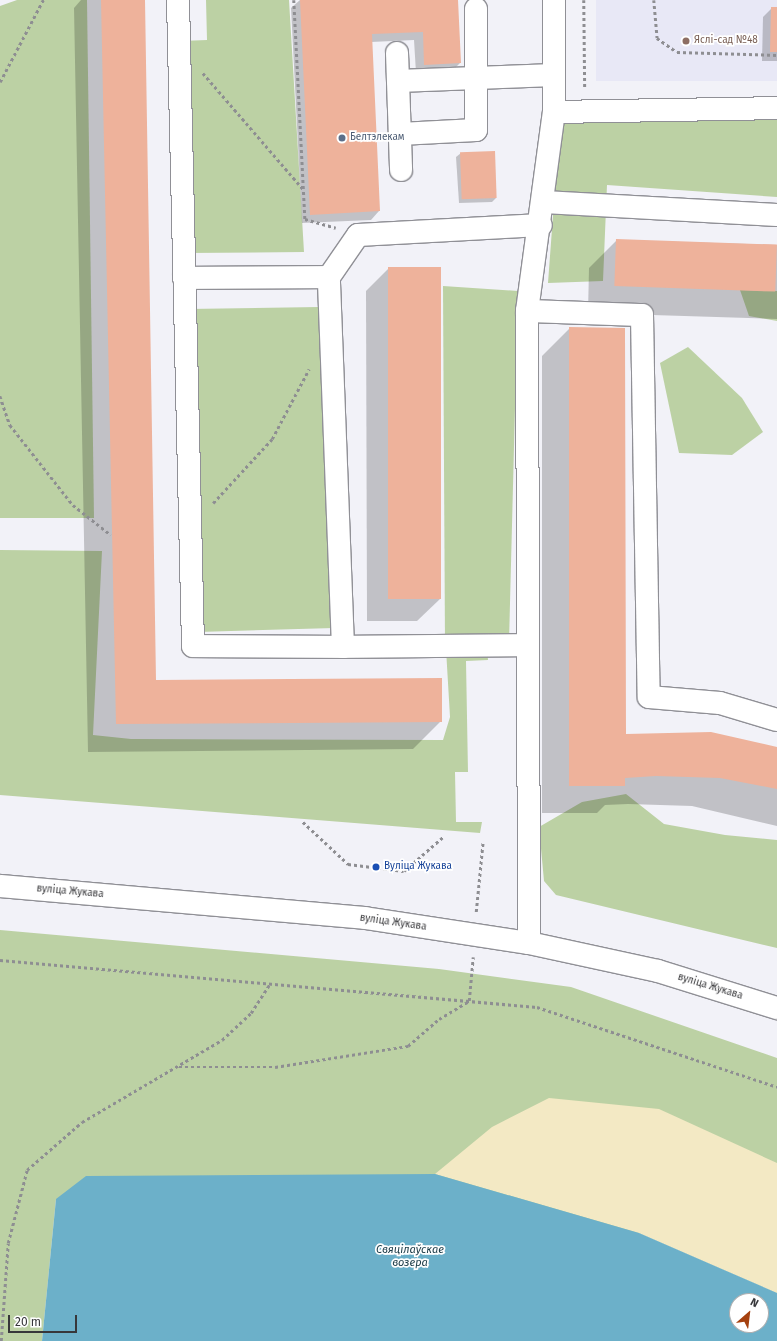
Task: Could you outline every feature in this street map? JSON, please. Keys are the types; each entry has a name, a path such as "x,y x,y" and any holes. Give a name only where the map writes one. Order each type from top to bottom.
{"street":[{"path":"178,0 192,646 343,647 528,645"},
{"path":"529,943 527,311 542,225 554,112 554,0"},
{"path":"400,134 476,130 476,8"},
{"path":"397,52 401,170"},
{"path":"398,81 554,75"},
{"path":"554,112 584,113 777,108"},
{"path":"544,202 777,215"},
{"path":"343,647 329,277 358,235 542,225"},
{"path":"184,278 329,277"},
{"path":"527,311 642,315 649,697 720,703 777,720"},
{"name":"вуліца Жукава","path":"0,886 365,918 529,943 658,971 777,1008"}],"path":[{"path":"0,82 43,0"},
{"path":"294,0 305,219 358,235"},
{"path":"584,0 584,113"},
{"path":"654,0 657,38 677,52 777,55"},
{"path":"179,45 303,189"},
{"path":"190,528 272,439 311,366"},
{"path":"0,396 10,425 73,505 111,535"},
{"path":"303,822 348,864 404,871 444,836"},
{"path":"0,960 537,1007 777,1087"},
{"path":"1,1341 8,1243 27,1170 82,1122 222,1040 251,1012 270,984"},
{"path":"177,1067 275,1067 408,1046 439,1019 469,1001"}],"shaded area":[{"name":"Яслі-сад №48","path":"596,0 777,0 777,81 596,81"}],"green space":[{"path":"17,0 87,0 94,518 0,518 0,6"},
{"path":"206,0 289,0 304,252 187,253 181,41 207,40"},
{"path":"777,118 777,197 607,185 603,281 548,283 560,121"},
{"path":"319,286 334,628 198,632 188,309 319,307"},
{"path":"443,286 518,291 509,642 445,643"},
{"path":"740,290 777,291 777,321 749,316"},
{"path":"688,347 742,398 763,432 732,455 679,453 660,363"},
{"path":"0,550 102,551 93,735 131,739 443,740 450,717 446,649 487,649 488,660 466,661 468,772 455,772 456,822 482,822 480,833 0,795"},
{"path":"626,794 664,824 725,835 777,840 777,948 556,895 544,881 539,827 582,802"},
{"path":"0,930 439,969 571,987 777,1058 777,1293 639,1233 56,1199 42,1341 0,1341"}],"sand":[{"path":"549,1098 659,1109 777,1163 777,1293 639,1233 435,1174 492,1127"}],"water":[{"name":"Свяцілаўскае возера","path":"435,1174 639,1233 777,1293 777,1341 42,1341 56,1199 86,1176"}],"building":[{"path":"101,0 145,0 156,680 442,678 442,722 116,724"},
{"name":"Белтэлекам","path":"300,0 458,0 461,63 424,65 423,32 372,34 380,211 310,215"},
{"path":"771,7 777,7 777,52 770,52"},
{"path":"495,151 497,198 462,199 460,152"},
{"path":"616,239 777,245 775,292 614,286"},
{"path":"388,267 441,267 441,599 388,599"},
{"path":"569,327 625,328 626,734 711,732 777,747 777,789 720,778 656,776 625,778 625,786 569,786"}],"place":[{"name":"Яслі-сад №48","path":"686,41"},
{"name":"Белтэлекам","path":"342,138"},
{"name":"Вуліца Жукава","path":"376,867"}]}
